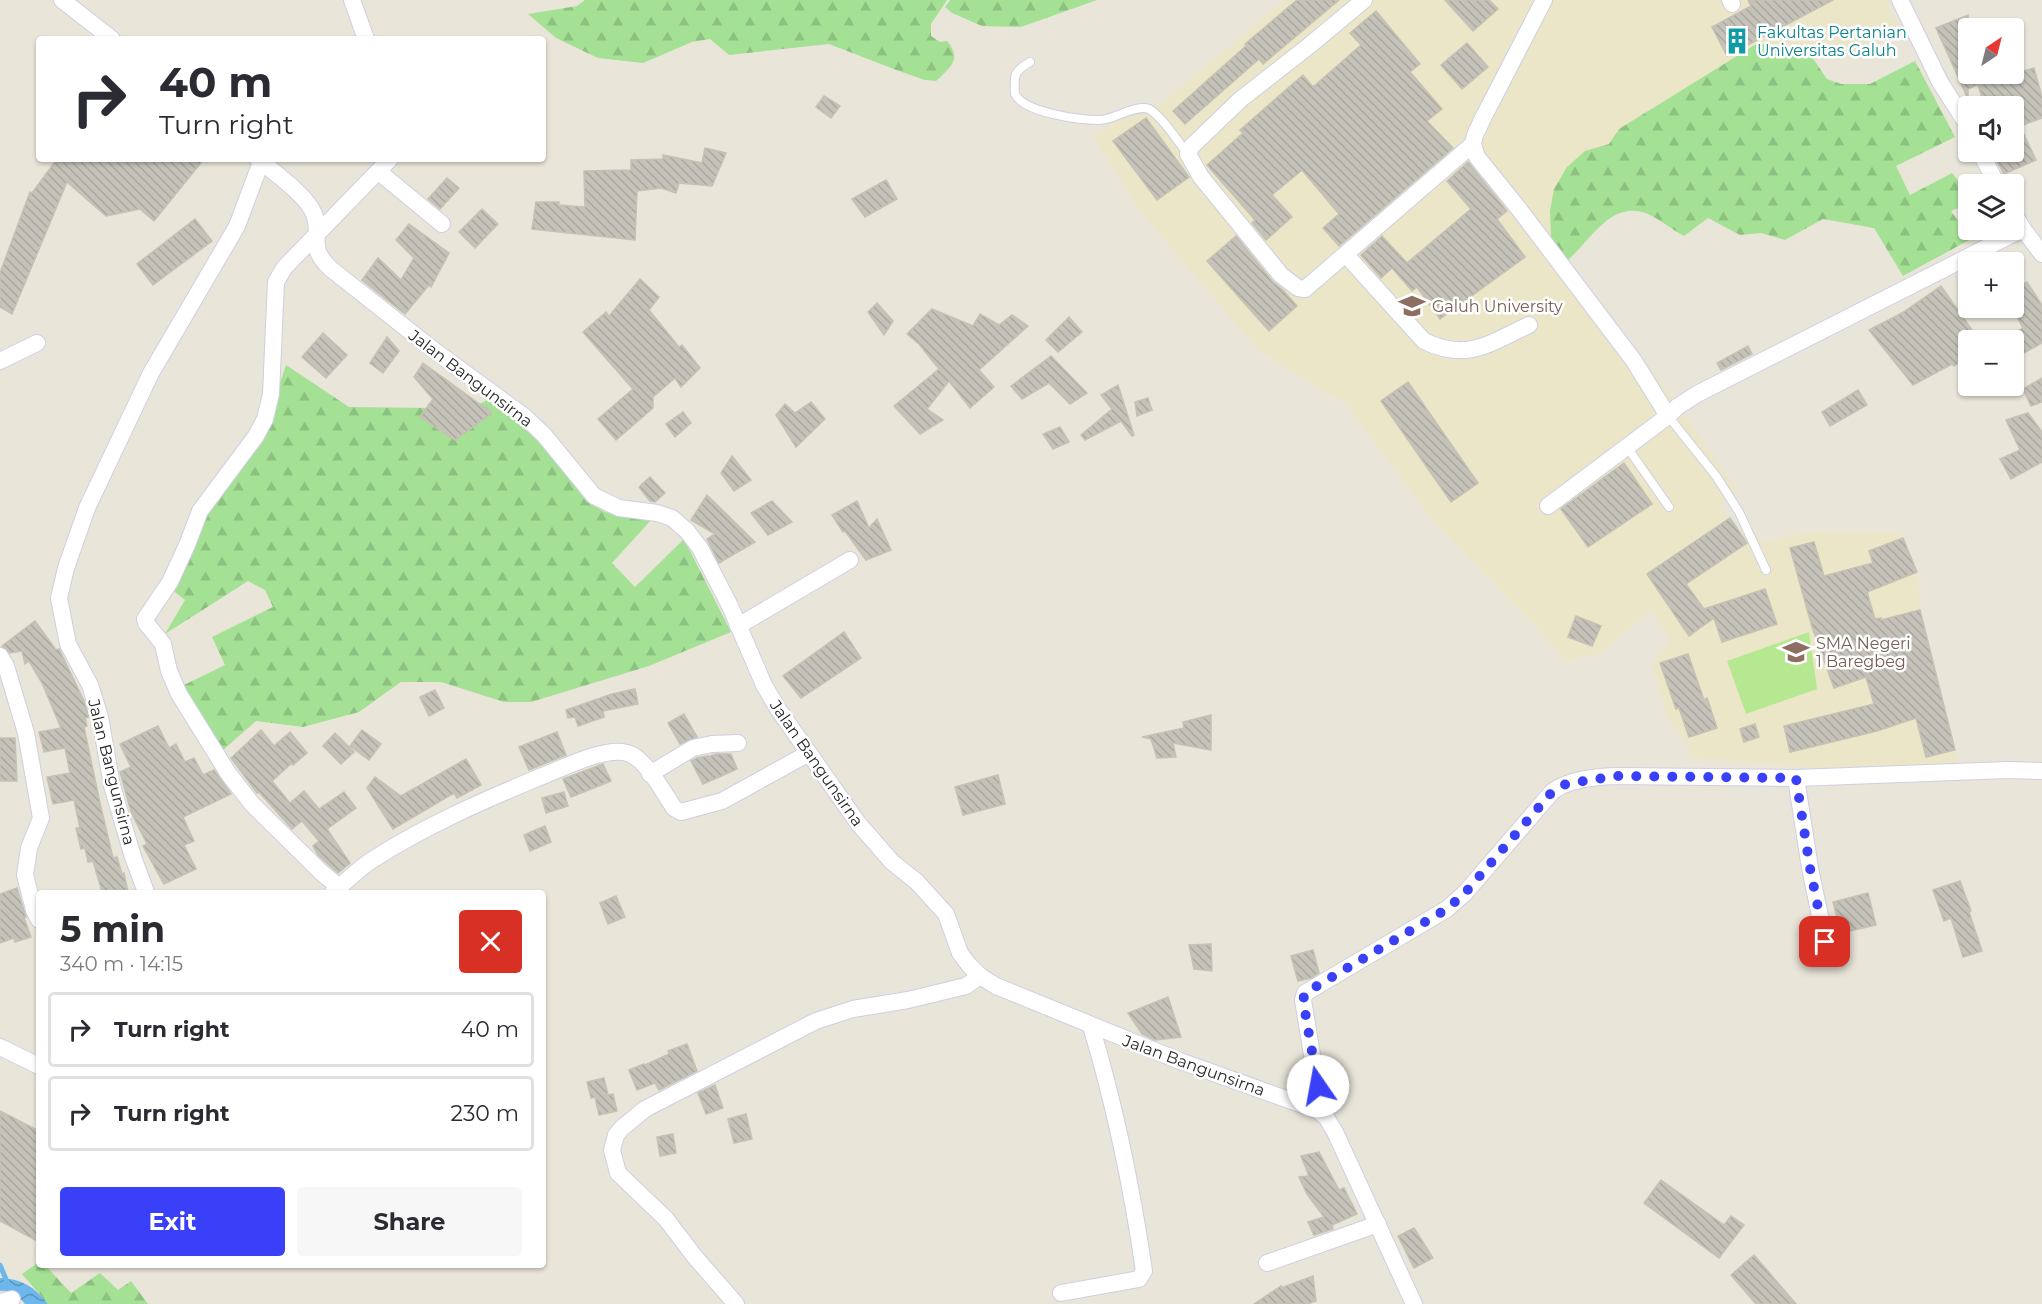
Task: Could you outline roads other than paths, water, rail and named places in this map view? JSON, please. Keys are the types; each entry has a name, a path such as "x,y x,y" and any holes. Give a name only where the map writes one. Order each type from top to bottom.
{"street":[{"path":"62,0 108,36"},
{"path":"352,0 365,36"},
{"path":"1364,0 1241,99 1191,147 1188,154 1201,177 1281,275 1298,288 1305,289 1473,144"},
{"path":"1544,0 1483,118 1473,144 1477,157 1519,208 1634,362 1668,416"},
{"path":"1900,0 1940,82 1958,110"},
{"name":"Jalan Bangunsirna","path":"145,890 112,786 100,717 90,685 68,644 59,598 66,568 87,508 151,373 237,226 258,162"},
{"name":"Jalan Bangunsirna","path":"261,162 303,198 313,212 316,221 317,253 331,269 435,351 525,417 544,435 594,496 619,508 657,513 672,518 687,531 700,548 764,685 858,823 892,862 917,882 946,914 960,952 980,976 996,986 1180,1061 1306,1104 1326,1117"},
{"path":"387,162 291,259 276,282 271,394 265,419 256,436 200,510 188,545 170,582 145,619 163,644 179,694 228,772 252,804 321,872 336,890 369,861 412,836 472,806 582,760 615,751 638,758 674,808 681,812 722,801 809,753"},
{"path":"379,172 442,224"},
{"path":"2024,230 2042,254"},
{"path":"1548,506 1697,394 2001,240"},
{"path":"1346,255 1424,341 1438,348 1457,351 1478,349 1529,325"},
{"path":"0,361 36,343"},
{"path":"738,626 850,560"},
{"path":"0,656 6,666 27,733 41,818 29,848 26,876 36,914"},
{"path":"650,774 693,748 712,744 738,743"},
{"path":"1414,1304 1326,1117 1315,1073 1303,1000 1305,993 1447,909 1465,893 1558,787 1609,776 1796,778 2007,770 2042,771"},
{"path":"1796,778 1810,868 1828,955"},
{"path":"736,1304 666,1219 618,1173 612,1150 616,1135 645,1109 816,1021 853,1009 908,1000 966,986 980,976"},
{"path":"1061,1293 1139,1279 1144,1271 1134,1200 1110,1089 1091,1026"},
{"path":"0,1047 36,1065"},
{"path":"1267,1263 1378,1224"}],"lane":[{"path":"1030,62 1018,69 1014,76 1015,94 1023,104 1063,117 1099,120 1138,109 1148,109 1159,118 1188,154"},
{"path":"1668,416 1716,476 1739,512 1766,570"},
{"path":"1627,447 1669,507"}],"water":[{"path":"0,1278 15,1280 27,1285 48,1304 25,1304 14,1294 0,1291"}],"waterway":[{"path":"0,1265 8,1284"}],"place":[{"name":"Fakultas Pertanian Universitas Galuh","path":"1737,41"},
{"name":"Galuh University","path":"1412,306"},
{"name":"SMA Negeri 1 Baregbeg","path":"1796,652"}]}
